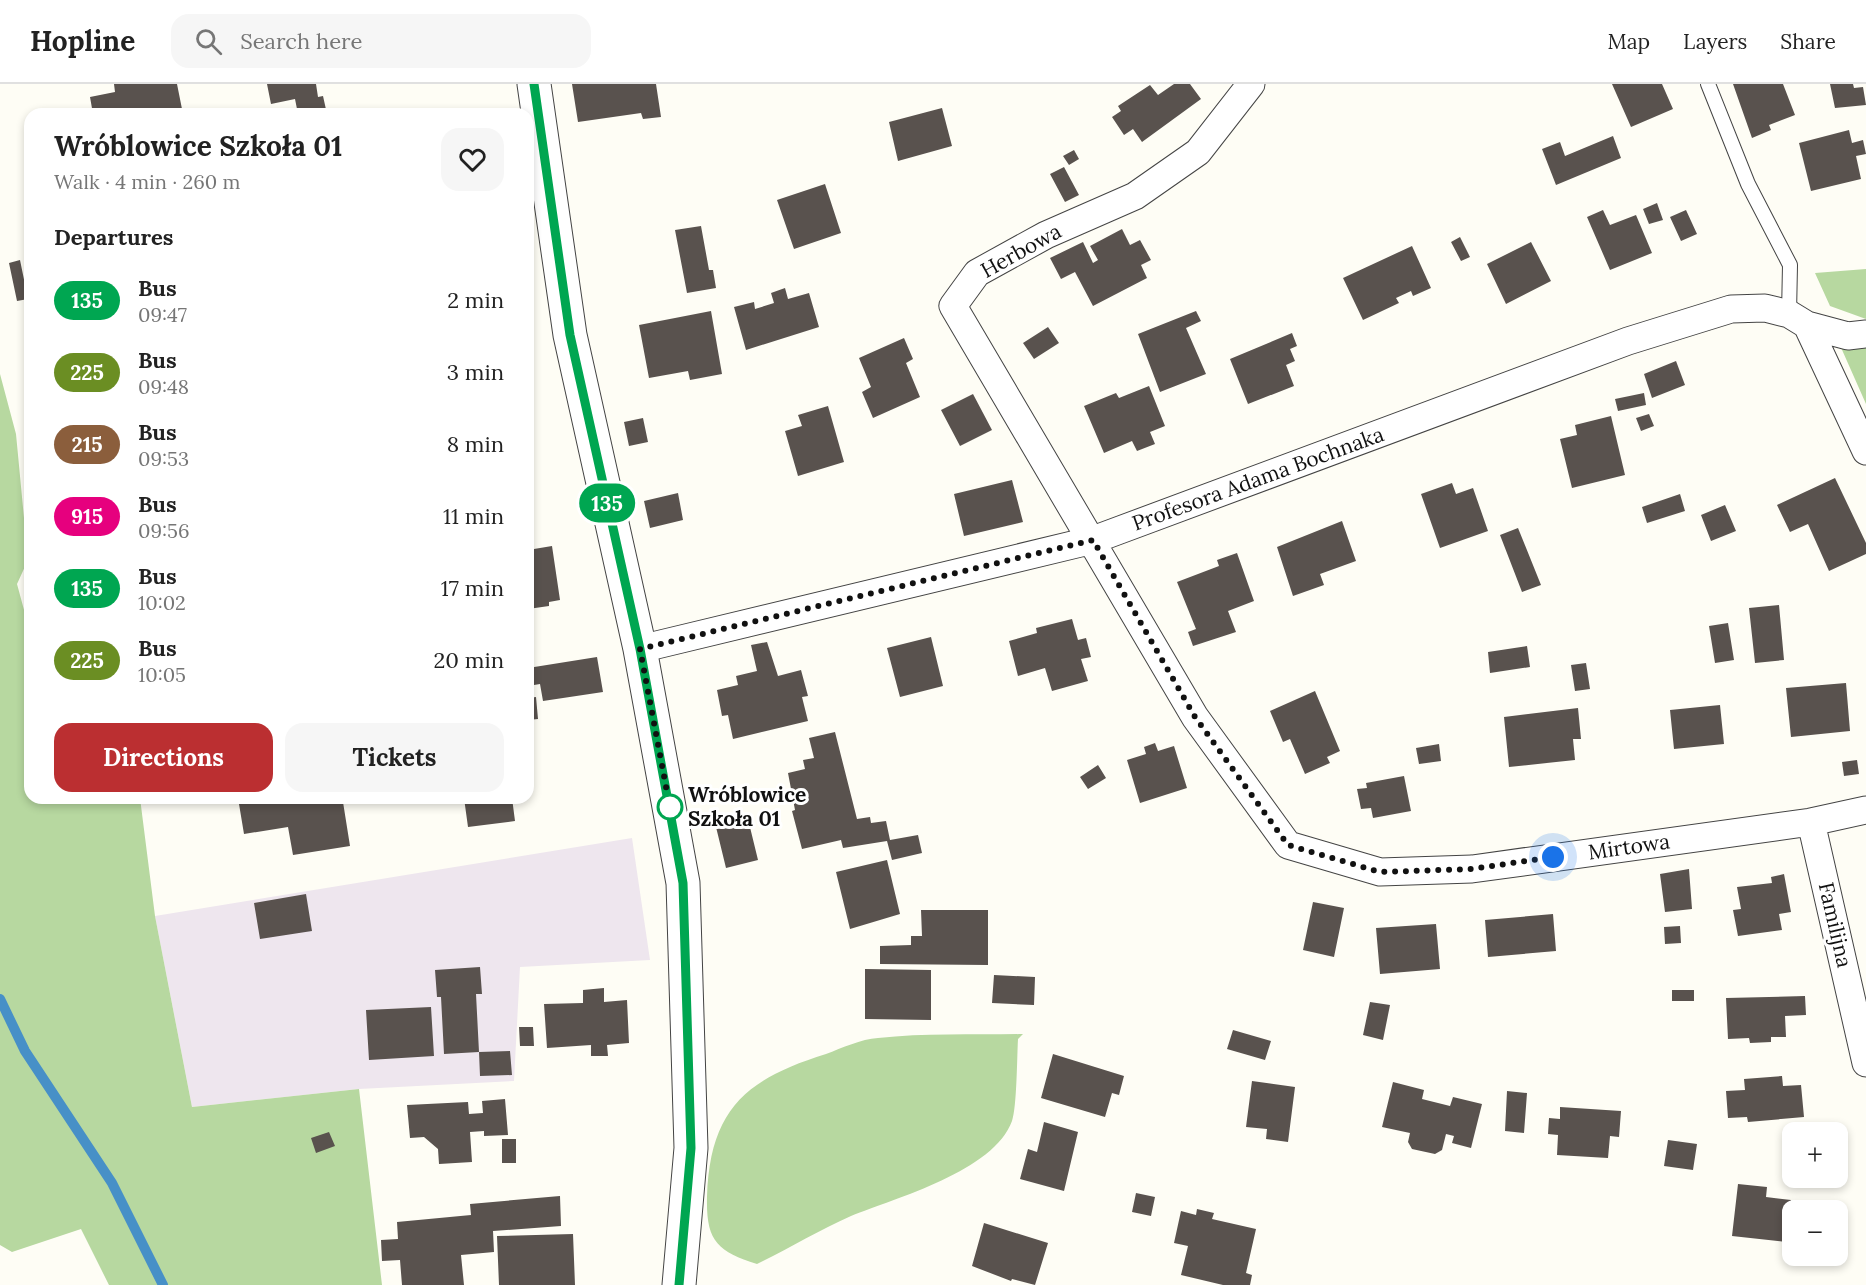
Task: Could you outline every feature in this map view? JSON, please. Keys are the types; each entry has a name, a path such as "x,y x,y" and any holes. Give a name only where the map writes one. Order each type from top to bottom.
{"street":[{"path":"534,84 570,335 640,649 683,883 691,1148 679,1285"},
{"name":"Herbowa","path":"1093,540 953,306 977,273 1046,235 1135,196 1198,152 1251,84"},
{"name":"Profesora Adama Bochnaka","path":"640,649 1093,540 1677,324 1731,309 1765,308 1848,336 1866,334"},
{"path":"1798,319 1866,451"},
{"name":"Mirtowa","path":"1093,540 1195,717 1288,845 1380,872 1472,869 1811,822 1866,810"},
{"name":"Familijna","path":"1811,822 1866,1063"}],"lane":[{"path":"1708,84 1748,184 1790,265 1798,319"}],"shaded area":[{"path":"632,838 650,960 520,967 514,1081 359,1089 192,1107 155,916"}],"green space":[{"path":"1866,269 1866,319 1830,306 1815,273"},
{"path":"1839,343 1866,347 1866,404"},
{"path":"0,374 16,434 24,518 24,569 17,584 24,610 24,804 141,804 155,916 192,1107 359,1089 382,1285 109,1285 81,1229 12,1252 0,1245"},
{"path":"1023,1034 1018,1039 1016,1093 1012,1121 1002,1139 986,1154 942,1181 851,1216 757,1264 732,1254 717,1242 712,1234 707,1212 710,1167 716,1141 725,1120 738,1102 754,1087 798,1064 872,1039 896,1036"}],"building":[{"path":"114,84 177,84 182,108 92,108 90,97 115,92"},
{"path":"267,84 316,84 318,97 323,96 326,108 297,108 295,99 271,104"},
{"path":"572,84 656,84 661,117 643,119 641,113 578,122"},
{"path":"1174,84 1190,84 1201,99 1142,142 1133,129 1124,135 1112,117 1121,111 1118,106 1150,85 1158,95"},
{"path":"1612,84 1662,84 1673,109 1631,127"},
{"path":"1733,84 1783,84 1795,115 1769,125 1771,130 1752,138"},
{"path":"1830,84 1853,84 1854,88 1863,87 1866,105 1835,108"},
{"path":"942,108 952,146 898,161 889,122"},
{"path":"1849,130 1852,143 1863,140 1866,154 1856,156 1861,179 1811,191 1799,143"},
{"path":"1613,136 1621,158 1556,185 1542,149 1560,142 1565,156"},
{"path":"1074,150 1079,159 1069,165 1063,156"},
{"path":"1064,167 1079,195 1065,202 1050,174"},
{"path":"825,184 841,233 794,249 777,200"},
{"path":"1657,203 1663,220 1649,224 1643,209"},
{"path":"1603,210 1610,225 1636,215 1652,253 1610,270 1587,217"},
{"path":"1686,210 1697,234 1681,241 1670,217"},
{"path":"701,226 709,270 713,270 716,288 687,293 675,230"},
{"path":"1122,229 1130,245 1140,240 1151,260 1141,265 1147,278 1093,306 1075,272 1061,279 1050,258 1083,242 1093,263 1098,260 1090,246"},
{"path":"1460,237 1470,257 1461,261 1451,242"},
{"path":"1531,242 1551,281 1506,304 1487,264"},
{"path":"1412,246 1431,288 1413,296 1411,291 1396,298 1399,303 1363,320 1343,278"},
{"path":"20,260 24,280 24,300 17,301 9,263"},
{"path":"785,288 788,299 809,293 819,327 746,350 734,307 754,302 755,309 774,303 771,293"},
{"path":"711,311 722,374 690,380 688,371 649,378 639,325"},
{"path":"1196,311 1201,321 1186,328 1206,374 1160,392 1138,334"},
{"path":"1048,327 1059,343 1034,359 1023,343"},
{"path":"1292,333 1297,346 1290,349 1295,361 1286,365 1294,386 1248,404 1230,359"},
{"path":"904,338 913,359 906,363 920,397 873,418 862,392 871,387 859,358"},
{"path":"1676,361 1685,385 1652,398 1644,374"},
{"path":"1149,386 1165,426 1150,432 1155,444 1137,451 1132,441 1104,453 1084,406 1116,393 1119,398"},
{"path":"1644,393 1646,405 1618,411 1615,399"},
{"path":"973,394 992,430 960,446 941,410"},
{"path":"828,406 844,462 798,476 785,431 802,426 798,415"},
{"path":"1649,414 1654,426 1641,431 1636,418"},
{"path":"1611,416 1625,475 1572,488 1560,439 1577,435 1575,425"},
{"path":"643,418 648,442 629,446 624,422"},
{"path":"1835,478 1866,543 1866,554 1829,571 1808,524 1790,532 1777,505"},
{"path":"1012,480 1023,522 964,536 954,494"},
{"path":"1452,483 1456,494 1473,488 1488,531 1440,548 1421,494"},
{"path":"678,493 683,520 650,528 644,501"},
{"path":"1680,494 1685,511 1647,523 1642,507"},
{"path":"1725,505 1736,531 1711,541 1701,515"},
{"path":"1342,521 1356,561 1320,574 1324,585 1293,596 1277,547"},
{"path":"1518,528 1541,585 1522,592 1500,535"},
{"path":"552,546 560,600 549,602 549,606 534,608 534,549"},
{"path":"1237,553 1254,601 1228,611 1236,632 1193,646 1188,632 1196,629 1177,582 1219,566 1217,560"},
{"path":"1779,605 1784,660 1755,663 1749,608"},
{"path":"1072,619 1078,640 1086,638 1091,657 1081,659 1088,681 1052,691 1045,668 1018,676 1009,641 1037,633 1036,628"},
{"path":"1728,623 1734,660 1715,663 1709,626"},
{"path":"931,637 943,686 900,697 887,648"},
{"path":"767,642 778,676 801,670 808,696 802,697 808,721 733,739 728,715 722,716 717,690 738,685 736,676 757,671 751,645"},
{"path":"1527,646 1530,667 1490,673 1488,652"},
{"path":"597,657 603,692 543,701 540,684 534,685 534,667"},
{"path":"1586,663 1590,689 1575,691 1571,665"},
{"path":"1846,683 1850,731 1791,737 1786,688"},
{"path":"1315,691 1340,751 1327,757 1330,763 1305,774 1290,739 1283,742 1270,711"},
{"path":"534,697 536,697 538,719 534,719"},
{"path":"1720,705 1724,744 1674,749 1670,710"},
{"path":"1578,708 1581,739 1573,739 1575,760 1509,767 1504,717"},
{"path":"835,732 857,819 870,817 871,823 886,821 890,840 918,835 922,853 892,860 887,841 843,848 841,840 802,849 792,811 795,810 788,773 805,769 803,760 814,758 809,738"},
{"path":"1155,743 1158,751 1174,746 1187,788 1140,803 1127,760 1146,754 1144,747"},
{"path":"1439,744 1441,761 1419,764 1416,748"},
{"path":"1857,760 1859,774 1844,776 1842,762"},
{"path":"1098,765 1106,778 1088,789 1080,777"},
{"path":"1404,776 1411,811 1373,818 1371,808 1361,809 1357,789 1367,788 1366,783"},
{"path":"239,804 343,804 350,846 293,855 288,827 244,834"},
{"path":"465,804 513,804 515,821 468,827"},
{"path":"748,819 758,860 726,868 716,827"},
{"path":"887,860 900,914 850,929 836,872"},
{"path":"1689,869 1692,909 1665,912 1660,874"},
{"path":"1784,874 1791,912 1779,914 1782,930 1738,936 1733,910 1741,909 1737,887 1772,883 1771,877"},
{"path":"306,894 312,931 260,939 254,903"},
{"path":"1313,902 1344,908 1334,957 1303,950"},
{"path":"921,910 988,910 988,965 880,964 880,946 911,945 911,936 922,936"},
{"path":"1553,914 1556,951 1488,957 1485,920"},
{"path":"1436,924 1440,969 1380,974 1376,928"},
{"path":"1680,926 1681,943 1665,944 1664,927"},
{"path":"480,967 482,994 476,994 479,1052 444,1054 441,997 437,997 435,970"},
{"path":"865,969 931,970 931,1020 865,1019"},
{"path":"994,975 1035,977 1034,1005 992,1003"},
{"path":"604,988 604,1002 627,1000 629,1043 607,1045 608,1056 591,1056 591,1045 547,1048 544,1004 583,1003 583,990"},
{"path":"1672,990 1694,990 1694,1001 1672,1001"},
{"path":"1805,996 1806,1015 1785,1016 1786,1037 1771,1037 1771,1042 1750,1043 1749,1038 1728,1039 1726,998"},
{"path":"1370,1002 1390,1005 1383,1040 1363,1035"},
{"path":"431,1007 434,1056 369,1060 366,1010"},
{"path":"519,1027 533,1027 534,1046 520,1046"},
{"path":"1233,1030 1271,1041 1265,1060 1227,1049"},
{"path":"510,1051 512,1075 480,1076 479,1052"},
{"path":"1053,1054 1124,1076 1119,1095 1112,1093 1105,1117 1041,1098"},
{"path":"1782,1076 1783,1086 1801,1085 1804,1117 1748,1122 1747,1117 1728,1118 1726,1091 1745,1090 1744,1079"},
{"path":"1252,1081 1295,1087 1288,1142 1266,1139 1267,1129 1246,1127"},
{"path":"1393,1082 1424,1090 1422,1099 1450,1106 1453,1097 1482,1104 1471,1148 1452,1143 1454,1136 1446,1134 1442,1150 1435,1154 1412,1149 1408,1142 1410,1133 1382,1127"},
{"path":"1507,1091 1527,1093 1524,1133 1505,1131"},
{"path":"505,1099 508,1135 484,1136 484,1131 470,1132 472,1162 439,1164 438,1149 424,1137 410,1138 407,1105 468,1102 469,1114 483,1113 482,1101"},
{"path":"1560,1107 1621,1111 1619,1137 1610,1136 1608,1158 1557,1155 1558,1135 1548,1134 1549,1118 1560,1119"},
{"path":"1044,1122 1078,1132 1064,1191 1020,1179 1028,1149 1037,1152"},
{"path":"329,1132 335,1146 316,1153 311,1138"},
{"path":"502,1139 516,1139 516,1163 502,1163"},
{"path":"1668,1140 1697,1144 1693,1170 1664,1166"},
{"path":"1738,1184 1767,1187 1766,1197 1791,1200 1782,1200 1782,1242 1732,1236"},
{"path":"1136,1193 1155,1197 1151,1216 1132,1212"},
{"path":"560,1196 561,1226 493,1231 494,1252 461,1255 464,1285 402,1285 400,1260 382,1261 381,1240 398,1239 397,1222 471,1215 470,1204"},
{"path":"1197,1209 1214,1213 1212,1219 1256,1229 1246,1273 1252,1275 1250,1285 1223,1285 1181,1275 1188,1246 1174,1243 1181,1211 1196,1215"},
{"path":"984,1223 1048,1243 1035,1285 1012,1279 1011,1281 972,1266"},
{"path":"573,1234 575,1285 499,1285 497,1236"}],"waterway":[{"path":"0,999 25,1051 112,1183 163,1285"}],"bus line":[{"name":"135","path":"534,84 570,335 640,649 683,883 691,1148 679,1285"}],"place":[{"name":"Wróblowice Szkoła 01","path":"670,807"}],"route":[{"path":"670,807 671,813 640,649 1093,540 1195,717 1288,845 1380,872 1472,869 1553,857"}]}
